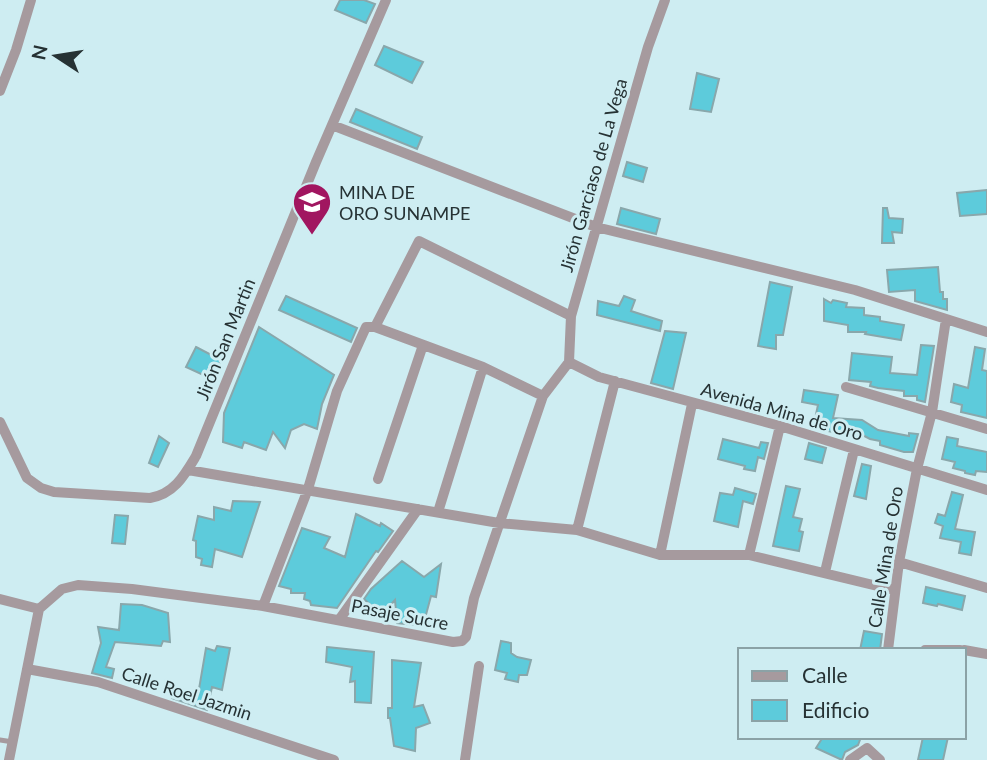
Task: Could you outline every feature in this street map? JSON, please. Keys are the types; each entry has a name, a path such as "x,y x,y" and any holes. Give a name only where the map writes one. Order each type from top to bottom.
{"street":[{"path":"0,91 31,0"},
{"name":"Jirón San Martin","path":"0,422 27,478 41,488 54,492 150,498 163,496 177,485 196,456 386,0"},
{"name":"Jirón Garciaso de La Vega","path":"569,362 571,317 648,47 665,0"},
{"path":"332,125 596,226 855,290 987,332"},
{"path":"375,327 419,241 571,317"},
{"name":"Calle Mina de Oro","path":"888,648 894,590 917,469 932,412 946,319"},
{"path":"263,606 308,489 338,391 366,327 375,327 482,367 543,396"},
{"path":"378,479 422,345"},
{"name":"Avenida Mina de Oro","path":"569,362 579,369 615,382 780,426 987,490"},
{"name":"Pasaje Sucre","path":"39,608 62,589 78,585 132,589 263,606 453,642 462,641 466,637 474,598 543,396 569,362"},
{"path":"438,512 482,367"},
{"path":"577,530 615,382"},
{"path":"846,387 987,429"},
{"path":"660,555 692,404"},
{"path":"749,555 780,426"},
{"path":"825,572 855,450"},
{"path":"188,470 499,523 577,530 660,555 749,555 894,590"},
{"path":"340,620 418,509"},
{"path":"899,562 987,588"},
{"path":"0,599 39,608 9,760"},
{"path":"966,651 987,654"},
{"path":"465,760 479,666"},
{"name":"Calle Roel Jazmin","path":"27,669 98,682 334,760"},
{"path":"850,760 868,743 880,760"}],"lane":[{"path":"0,740 13,742"}],"building":[{"path":"340,0 364,0 375,4 366,23 335,10"},
{"path":"384,46 423,62 412,83 375,65"},
{"path":"697,73 719,79 711,112 690,109"},
{"path":"356,109 422,137 417,149 350,122"},
{"path":"627,162 647,168 643,182 623,176"},
{"path":"987,190 987,214 960,216 957,193"},
{"path":"621,208 660,219 656,234 617,224"},
{"path":"883,208 887,208 889,218 903,219 902,233 892,232 894,243 882,243"},
{"path":"938,267 940,292 943,292 943,299 947,299 947,310 915,301 915,290 889,292 887,270"},
{"path":"770,282 792,287 783,335 776,335 776,349 758,346"},
{"path":"286,296 357,328 351,342 279,310"},
{"path":"624,296 635,300 631,311 662,321 660,331 597,315 598,301 619,306"},
{"path":"824,299 831,303 833,300 847,303 846,307 864,308 864,315 904,325 901,340 865,334 866,332 848,332 848,325 824,321"},
{"path":"259,327 334,375 322,404 317,429 304,424 291,430 285,448 273,432 266,450 244,442 242,448 223,442 224,413"},
{"path":"665,331 686,333 673,389 651,383"},
{"path":"921,345 934,346 925,402 917,400 917,396 904,396 904,391 870,386 871,382 849,380 852,353 892,357 890,373 917,375"},
{"path":"196,347 221,360 212,379 186,367"},
{"path":"975,347 985,349 982,370 987,371 987,418 961,412 962,405 951,402 954,384 968,388"},
{"path":"804,390 838,395 833,418 862,420 878,430 909,436 909,433 918,434 913,452 880,445 880,441 855,431 853,436 813,428 818,405 802,402"},
{"path":"159,436 169,443 158,467 149,463"},
{"path":"947,437 958,439 957,446 987,452 987,472 976,471 975,475 965,473 953,468 955,462 942,459"},
{"path":"723,439 759,448 761,442 768,443 764,459 758,457 755,471 718,459"},
{"path":"809,443 826,448 822,463 805,459"},
{"path":"862,464 871,466 866,499 854,496"},
{"path":"786,486 800,489 793,517 802,519 799,531 803,532 799,551 773,546"},
{"path":"735,488 756,494 753,504 743,501 738,527 714,521 720,493 733,495"},
{"path":"952,492 963,495 955,529 975,532 971,555 959,553 961,542 940,538 943,526 935,523 938,514 945,516"},
{"path":"233,501 260,502 242,557 215,549 212,567 201,565 202,559 196,557 196,541 193,540 198,516 214,520 214,507 231,511"},
{"path":"356,514 380,526 381,523 393,531 337,608 311,605 310,601 304,599 305,593 291,593 291,589 279,586 302,528 330,537 324,548 345,557"},
{"path":"115,515 128,516 125,544 112,543"},
{"path":"402,561 424,577 441,564 436,597 431,596 423,626 397,623 395,600 386,610 376,610 364,599 371,589"},
{"path":"926,587 965,596 962,610 923,603"},
{"path":"121,604 142,605 168,613 170,642 163,641 161,646 115,642 106,667 114,669 112,678 92,673 101,643 98,627 119,630"},
{"path":"864,631 882,634 880,648 860,648"},
{"path":"501,641 511,643 511,653 517,657 531,660 527,675 519,675 518,682 505,679 507,673 495,670"},
{"path":"217,646 230,648 222,690 212,687 207,710 172,698 174,690 198,695 206,648 215,651"},
{"path":"327,647 374,652 371,703 355,702 355,681 350,682 352,667 326,662"},
{"path":"392,660 421,663 414,707 423,705 430,723 416,728 415,751 394,746 388,718 388,708 392,708"},
{"path":"822,739 860,739 858,745 845,752 842,760 816,748"},
{"path":"923,739 948,739 943,760 918,760"}],"place":[{"name":"MINA DE ORO SUNAMPE","path":"312,236"}]}
